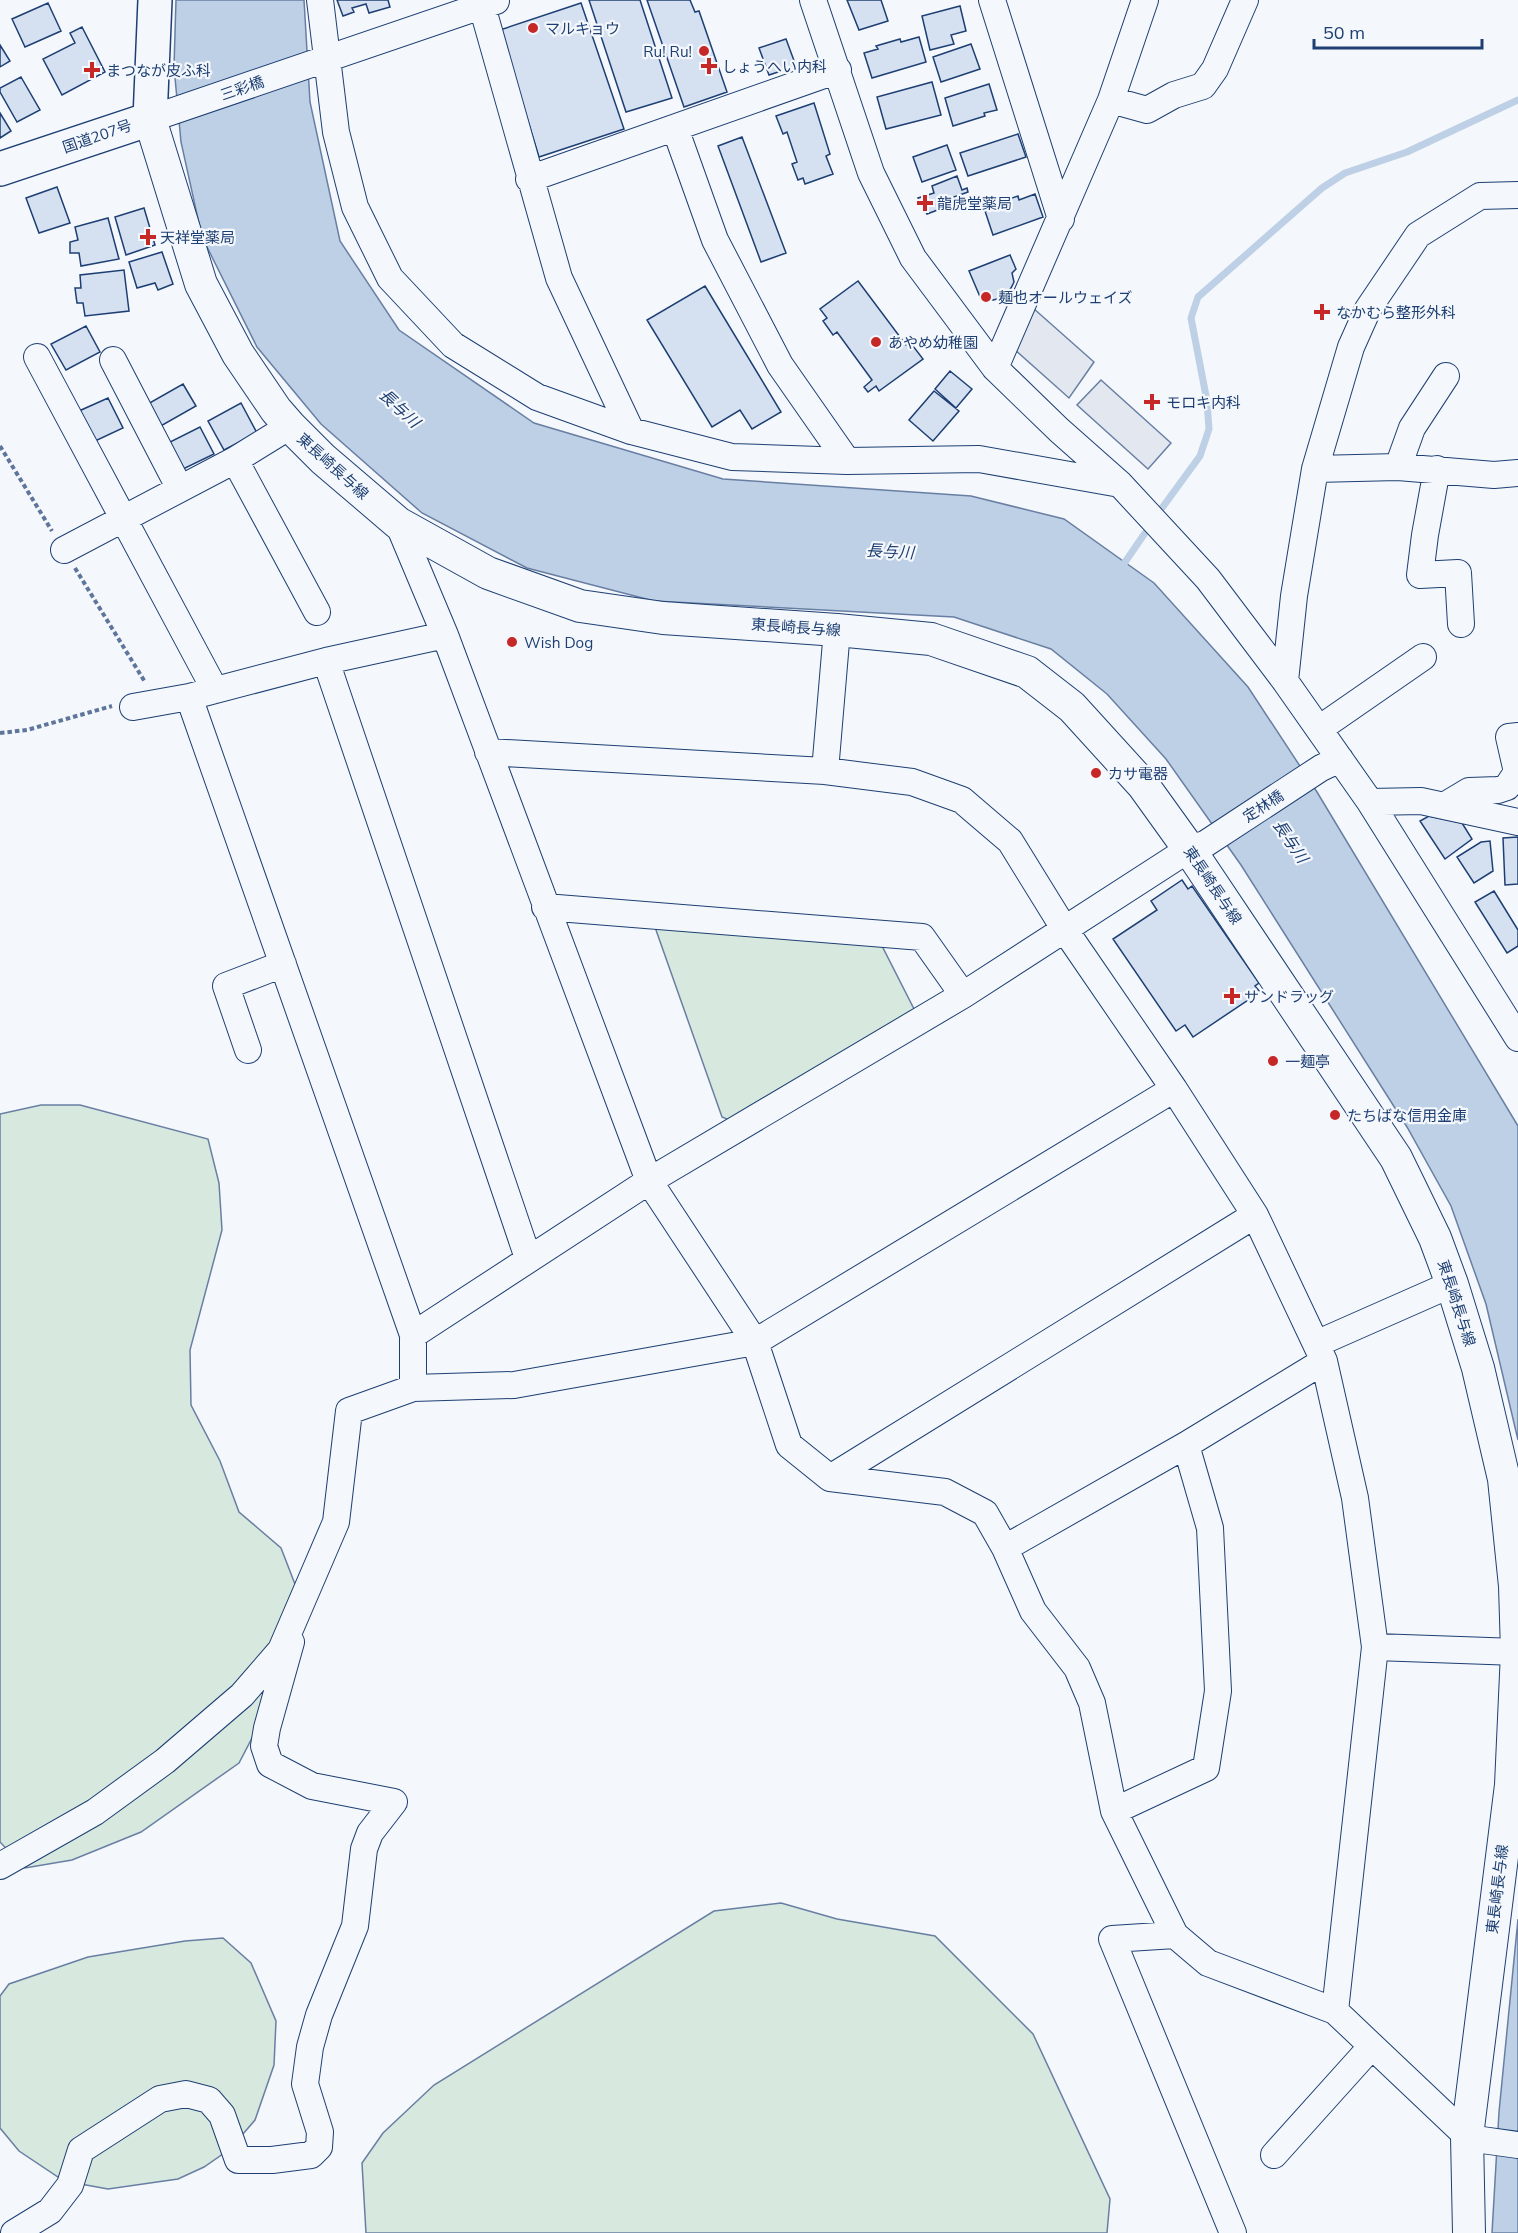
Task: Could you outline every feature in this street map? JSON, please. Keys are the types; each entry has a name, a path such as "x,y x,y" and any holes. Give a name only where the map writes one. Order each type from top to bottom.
{"highway":[{"name":"国道207号","path":"0,169 159,116 155,0"}],"main road":[{"name":"東長崎長与線","path":"159,116 201,284 238,354 270,402 290,426 323,459 398,523 488,573 580,606 663,618 931,639 1026,672 1072,707 1197,847 1396,1158 1436,1238 1478,1368 1504,1479 1515,1586 1517,1652 1511,1785 1475,2138 1469,2233"}],"street":[{"path":"320,0 321,60 336,132 355,207 390,278 453,345 537,397 632,432 732,457 847,461 979,459 1120,484"},
{"path":"813,0 871,173 913,258 995,368 1059,430 1120,484 1208,579 1319,729 1330,764 1370,802 1515,1027"},
{"path":"992,0 1061,219"},
{"path":"995,368 1111,100 1145,0"},
{"path":"1111,100 1147,110 1174,95 1203,86 1215,69 1245,0"},
{"name":"三彩橋","path":"159,116 490,3"},
{"path":"490,3 529,179 558,278 632,432"},
{"path":"529,179 838,70"},
{"path":"675,128 715,240 780,365 847,461"},
{"path":"1285,681 1294,596 1315,469 1351,346 1368,309 1418,235 1480,196 1518,195"},
{"path":"37,357 215,690"},
{"path":"112,360 180,489"},
{"path":"1398,466 1412,428 1446,376"},
{"path":"64,550 235,460 290,426"},
{"path":"235,460 317,612"},
{"path":"1315,469 1398,466 1494,475 1518,473"},
{"path":"1437,469 1420,575 1458,573 1461,624"},
{"path":"398,523 445,635 649,1181 755,1342 789,1445 830,1478 945,1492 985,1513 1005,1548 1033,1611 1077,1668 1092,1703 1114,1811 1175,1935 1208,1963 1335,2011 1475,2138 1518,2145"},
{"path":"825,771 837,630"},
{"path":"133,707 189,697 326,661 445,635"},
{"path":"1319,729 1423,657"},
{"path":"326,661 528,1258"},
{"path":"189,697 413,1335 413,1388"},
{"path":"1444,806 1469,791 1507,787 1517,772 1509,737 1518,736"},
{"path":"488,752 825,771 912,782 962,800 1010,841 1065,930 1174,1089 1255,1215 1320,1353 1355,1498 1375,1647 1335,2011"},
{"name":"定林橋","path":"413,1335 649,1181 963,995 1330,764"},
{"path":"1370,802 1421,801 1518,822"},
{"path":"545,907 922,937 963,995"},
{"path":"248,1050 226,986 283,964"},
{"path":"0,1866 95,1812 165,1761 242,1695 281,1650 336,1522 349,1411 413,1388 514,1385 755,1342 1174,1089"},
{"path":"830,1478 1255,1215"},
{"path":"1005,1548 1186,1445 1320,1353 1452,1284"},
{"path":"1114,1811 1206,1768 1218,1691 1210,1528 1186,1445"},
{"path":"14,2233 50,2211 70,2185 81,2150 160,2099 186,2094 209,2100 222,2115 238,2160 272,2160 311,2155 319,2148 320,2132 305,2084 310,2047 319,2014 355,1926 364,1850 370,1833 394,1802 312,1786 270,1764 264,1746 267,1728 299,1604"},
{"path":"1375,1647 1517,1652"},
{"path":"1175,1935 1112,1939 1233,2233"},
{"path":"1275,2155 1372,2046"}],"path":[{"path":"0,446 159,703"},
{"path":"0,732 27,730 119,704 133,707"}],"shaded area":[{"path":"1033,308 1094,362 1069,398 1014,349"},
{"path":"1101,380 1171,443 1148,469 1077,405"},
{"path":"659,924 881,944 914,1009 729,1120 722,1117 656,930"},
{"path":"41,1105 80,1105 208,1139 219,1183 222,1230 190,1350 191,1405 220,1461 239,1512 281,1548 300,1597 288,1669 239,1763 141,1832 72,1860 25,1868 0,1842 0,1114"},
{"path":"781,1903 837,1919 935,1936 1033,2034 1110,2199 1107,2233 366,2233 362,2163 383,2133 434,2085 714,1911"},
{"path":"223,1938 251,1963 276,2021 274,2065 255,2120 230,2149 204,2167 178,2179 108,2189 64,2181 19,2151 0,2128 0,1996 9,1984 88,1957 185,1941"}],"water":[{"name":"長与川","path":"176,0 304,0 310,102 340,241 399,330 534,423 723,479 971,496 1064,519 1154,583 1248,687 1317,792 1518,1126 1518,1440 1486,1304 1451,1206 1407,1127 1241,865 1166,759 1107,694 1051,649 954,617 654,601 527,568 422,513 321,424 257,347 202,237 181,142 174,67"},
{"path":"1518,1919 1518,2233 1492,2233 1499,2112"}],"building":[{"path":"337,0 388,0 390,7 369,13 366,4 352,8 354,12 343,16"},
{"path":"589,0 640,0 672,98 626,112"},
{"path":"647,0 690,0 695,12 699,11 727,92 684,107"},
{"path":"847,0 881,0 888,21 859,30"},
{"path":"48,3 61,31 25,47 12,19"},
{"path":"581,3 624,129 539,157 500,30"},
{"path":"960,6 966,31 951,35 954,44 930,50 922,16"},
{"path":"82,27 105,72 62,95 43,59 75,43 70,33"},
{"path":"919,37 926,62 872,78 864,53 878,49 876,46 900,39 901,42"},
{"path":"786,39 796,66 769,75 759,48"},
{"path":"971,44 980,69 941,82 933,57"},
{"path":"0,45 10,61 0,67"},
{"path":"21,77 40,110 17,122 0,88"},
{"path":"932,82 941,115 886,129 877,97"},
{"path":"989,84 997,110 953,126 945,98"},
{"path":"814,103 830,154 826,156 833,174 805,184 803,178 798,180 792,164 797,162 787,132 783,134 776,116"},
{"path":"0,113 11,131 0,138"},
{"path":"1018,134 1026,157 968,176 960,153"},
{"path":"742,137 786,253 761,262 718,146"},
{"path":"947,145 956,170 922,182 913,157"},
{"path":"957,176 962,190 967,188 968,192 954,197 956,203 927,214 918,198 934,193 932,186"},
{"path":"57,187 70,223 39,233 26,198"},
{"path":"1035,194 1043,217 993,235 985,211 1004,204 1003,201 1018,196 1019,200"},
{"path":"144,208 155,245 126,255 115,217"},
{"path":"108,218 119,259 81,266 79,253 70,253 70,242 78,240 75,227"},
{"path":"162,252 173,284 158,290 155,283 137,288 129,262"},
{"path":"1010,255 1016,269 1012,273 1014,282 1011,288 1002,298 981,299 969,271"},
{"path":"124,270 129,311 85,316 83,303 77,303 75,288 81,288 80,275"},
{"path":"858,281 906,345 910,342 923,359 879,391 876,386 868,392 864,387 872,380 837,332 833,335 823,321 827,318 820,309"},
{"path":"705,286 781,412 752,429 740,410 712,427 647,320"},
{"path":"86,326 100,352 66,370 51,344"},
{"path":"950,371 972,389 956,408 935,389"},
{"path":"183,384 196,406 159,427 146,405"},
{"path":"934,391 959,411 933,441 909,420"},
{"path":"108,398 123,428 93,442 79,411"},
{"path":"241,403 257,433 224,450 208,421"},
{"path":"200,427 214,454 179,471 166,444"},
{"path":"1429,816 1462,823 1472,839 1445,859 1420,821"},
{"path":"1518,837 1518,884 1505,885 1503,838"},
{"path":"1490,841 1493,871 1474,883 1457,857 1481,842"},
{"path":"1182,880 1188,889 1192,886 1259,983 1255,986 1260,992 1193,1037 1185,1025 1176,1031 1113,939 1157,910 1151,901"},
{"path":"1494,891 1518,930 1518,946 1507,953 1475,902"}],"waterway":[{"path":"1162,508 1200,456 1209,429 1207,401 1191,318 1198,297 1322,188 1345,173 1407,152 1518,100"},
{"path":"1121,568 1145,533"}],"place":[{"name":"マルキョウ","path":"533,28"},
{"name":"Ru! Ru!","path":"704,51"},
{"name":"しょうへい内科","path":"709,66"},
{"name":"まつなが皮ふ科","path":"92,70"},
{"name":"龍虎堂薬局","path":"925,203"},
{"name":"天祥堂薬局","path":"148,237"},
{"name":"麺也オールウェイズ","path":"986,297"},
{"name":"なかむら整形外科","path":"1322,312"},
{"name":"あやめ幼稚園","path":"876,342"},
{"name":"モロキ内科","path":"1152,402"},
{"name":"Wish Dog","path":"512,642"},
{"name":"カサ電器","path":"1096,773"},
{"name":"サンドラッグ","path":"1232,996"},
{"name":"一麺亭","path":"1273,1061"},
{"name":"たちばな信用金庫","path":"1335,1115"}]}
